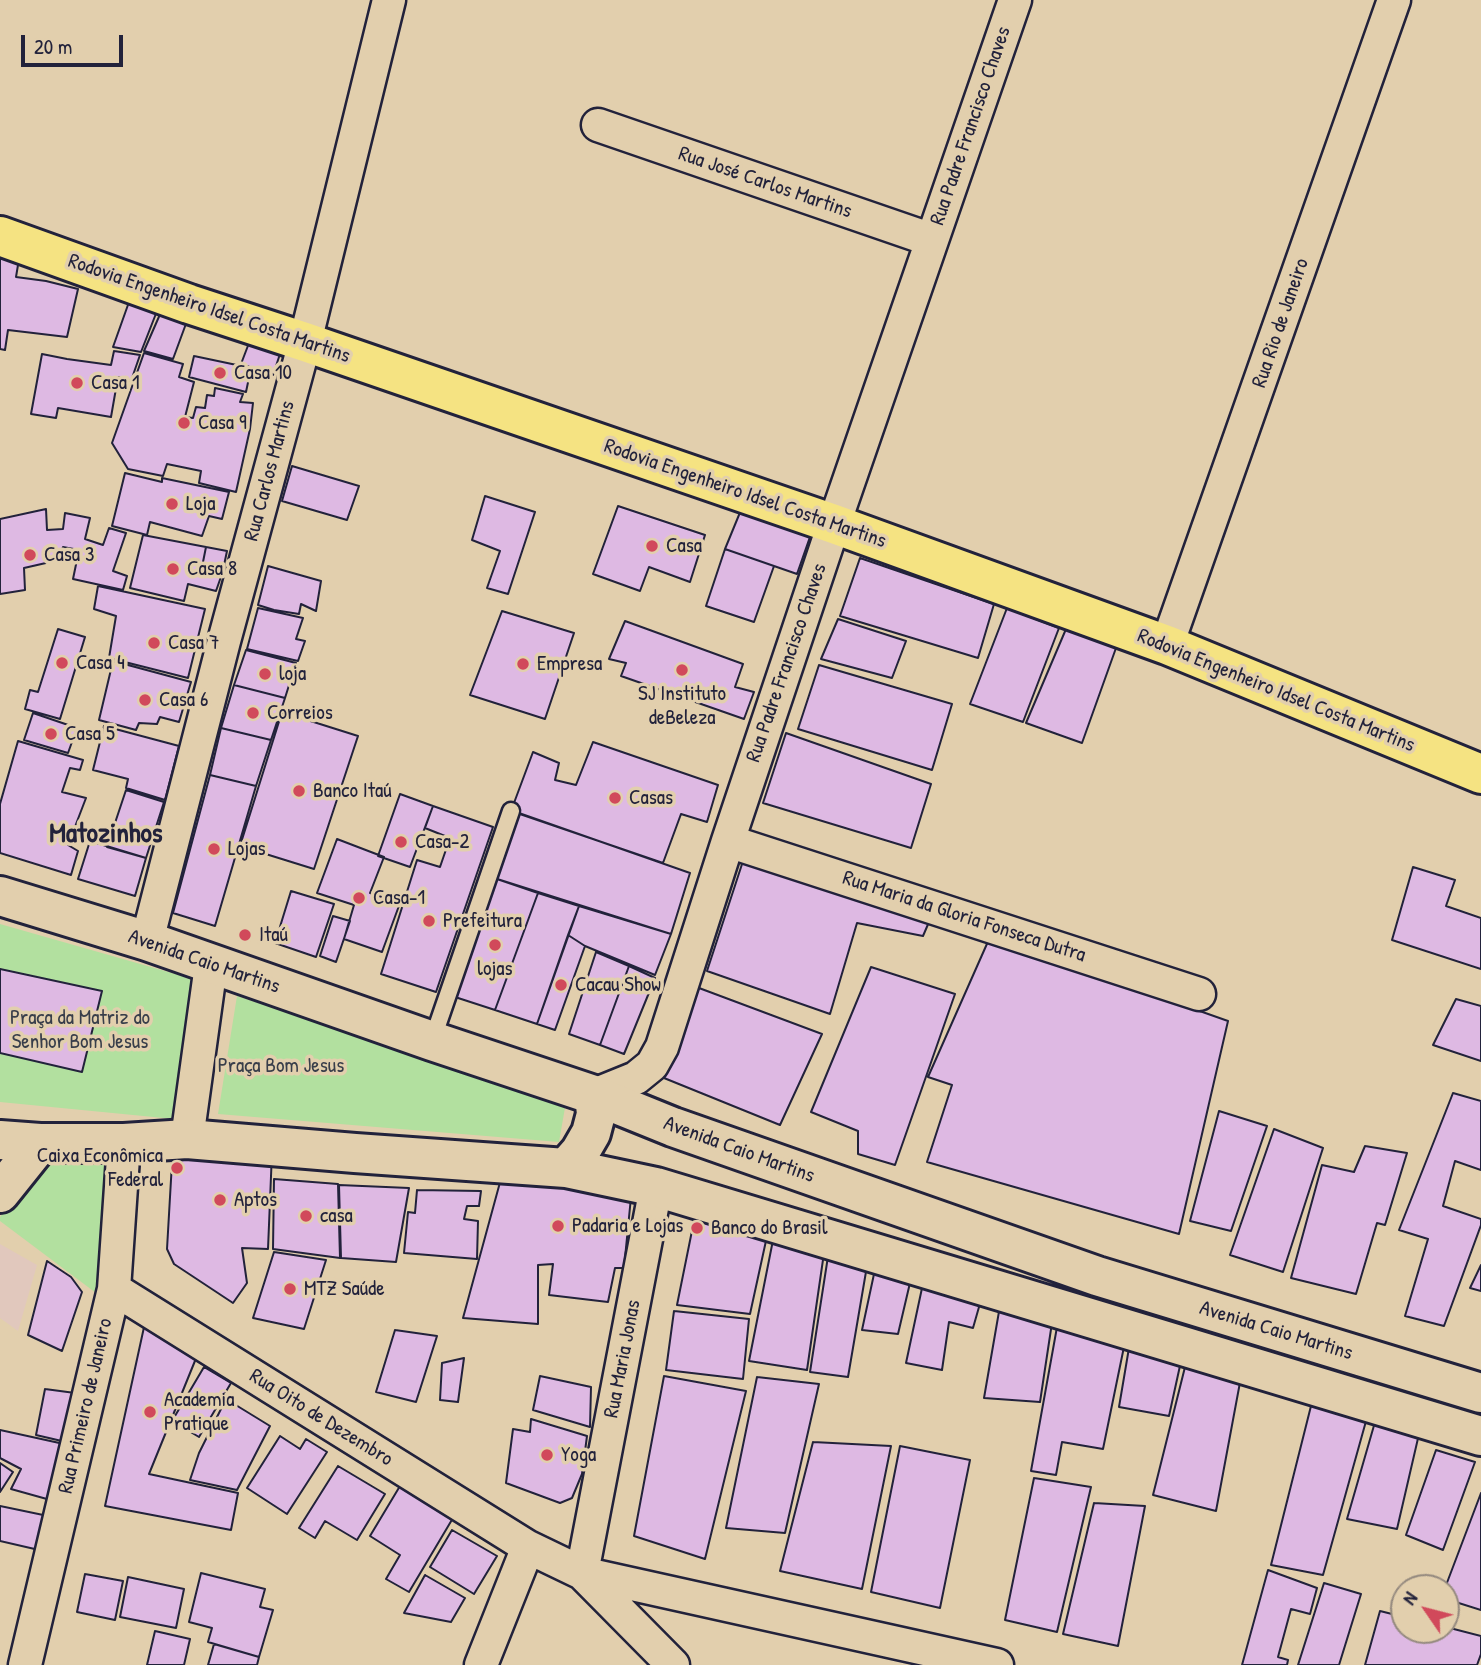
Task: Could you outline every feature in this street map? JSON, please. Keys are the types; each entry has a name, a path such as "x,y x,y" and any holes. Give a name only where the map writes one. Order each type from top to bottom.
{"highway":[{"name":"Rodovia Engenheiro Idsel Costa Martins","path":"0,236 834,524 1167,645 1481,774"}],"main road":[{"name":"Avenida Caio Martins","path":"0,896 147,941 594,1095 673,1127 1097,1276 1481,1394"},
{"path":"566,1168 591,1133 596,1114 594,1095"},
{"name":"Avenida Caio Martins","path":"0,1140 124,1143 187,1139 566,1168 656,1186 1481,1436"},
{"path":"0,1193 40,1143"}],"street":[{"name":"Rua Carlos Martins","path":"147,941 224,640 305,342 389,0"},
{"name":"Rua Padre Francisco Chaves","path":"594,1095 636,1078 652,1065 663,1047 728,841 834,524 1014,0"},
{"name":"Rua Rio de Janeiro","path":"1167,645 1394,0"},
{"name":"Rua José Carlos Martins","path":"598,125 932,240"},
{"name":"Rua Maria da Gloria Fonseca Dutra","path":"728,841 1199,994"},
{"path":"187,1139 211,965"},
{"name":"Rua Primeiro de Janeiro","path":"26,1665 114,1289 124,1143"},
{"name":"Rua Maria Jonas","path":"582,1573 656,1186"},
{"name":"Rua Oito de Dezembro","path":"114,1289 528,1547 582,1573"},
{"path":"481,1665 528,1547"},
{"path":"582,1573 673,1665"},
{"path":"582,1573 997,1665"}],"lane":[{"path":"432,1041 511,811"}],"shaded area":[{"path":"0,1244 37,1265 18,1331 0,1318"}],"green space":[{"name":"Praça da Matriz do Senhor Bom Jesus","path":"0,924 193,979 174,1119 0,1102"},
{"name":"Praça Bom Jesus","path":"237,996 566,1102 559,1142 218,1114"},
{"path":"42,1160 108,1162 96,1293 0,1221 0,1217"}],"building":[{"name":"Casa 1","path":"0,258 19,259 16,277 78,289 67,337 8,330 5,350 0,349"},
{"name":"Casa 1","path":"129,302 157,311 141,352 113,347"},
{"path":"161,312 187,321 173,359 144,351"},
{"path":"249,343 280,354 273,375 241,364"},
{"name":"Casa 1","path":"114,351 140,355 131,381 118,377 111,417 58,408 56,418 31,414 42,354 111,365"},
{"name":"Casa 9","path":"144,353 183,364 179,377 194,382 185,417 193,418 196,407 205,408 207,395 214,396 215,388 243,394 240,402 253,403 236,492 199,483 201,471 167,464 163,476 128,469 112,443"},
{"name":"Casa 10","path":"194,356 251,368 246,392 189,377"},
{"path":"292,466 359,486 347,520 282,501"},
{"name":"Loja","path":"125,473 162,482 162,478 229,492 222,519 209,516 202,536 150,522 147,535 112,526"},
{"path":"485,496 535,512 508,594 487,588 500,551 472,540"},
{"name":"Casa","path":"618,506 705,535 690,582 649,567 640,591 593,574"},
{"name":"Casa 3","path":"46,509 47,530 63,529 65,513 90,518 85,539 103,545 109,528 126,533 113,571 127,576 123,590 73,579 79,550 63,547 59,560 24,568 25,590 0,594 0,519"},
{"path":"741,510 811,534 797,574 725,549"},
{"name":"Casa 8","path":"143,535 206,547 202,567 223,571 216,591 188,584 184,601 130,588"},
{"name":"Loja","path":"206,547 227,551 223,570 202,567"},
{"name":"Casa","path":"725,549 774,566 754,622 706,606"},
{"path":"860,558 994,604 978,658 840,616"},
{"path":"268,566 321,581 316,611 301,604 299,614 258,605"},
{"name":"Casa 7","path":"98,586 205,609 188,678 109,658 116,616 94,609"},
{"path":"258,608 303,618 296,639 305,641 298,661 247,649"},
{"path":"1007,608 1059,628 1023,722 970,704"},
{"name":"Empresa","path":"502,611 574,633 545,719 470,695"},
{"path":"838,619 906,641 892,678 821,659"},
{"name":"SJ Instituto deBeleza","path":"625,621 743,664 735,687 754,692 744,719 621,676 626,663 609,659"},
{"name":"Casa 4","path":"58,629 85,637 60,719 25,709 30,690 38,692"},
{"path":"1066,629 1116,648 1082,743 1026,723"},
{"name":"loja","path":"246,650 296,663 285,698 234,685"},
{"name":"Casa 6","path":"113,661 191,682 179,722 160,717 157,724 139,723 136,730 99,720"},
{"path":"819,665 952,704 932,770 798,729"},
{"name":"Correios","path":"234,685 285,698 271,740 221,728"},
{"name":"Banco Itaú","path":"282,712 358,736 314,869 240,846"},
{"name":"Casa 5","path":"33,713 77,728 68,753 24,740"},
{"path":"104,726 179,746 165,800 126,788 128,779 93,770"},
{"name":"Lojas","path":"221,728 271,740 256,786 210,775"},
{"path":"786,733 931,784 911,848 763,803"},
{"path":"18,741 83,760 80,770 70,768 62,792 86,798 68,845 78,851 71,875 0,853 0,804"},
{"name":"Casas","path":"593,742 718,785 707,822 681,814 663,863 511,811 533,752 559,763 555,780 576,785"},
{"name":"Lojas","path":"210,775 256,786 215,926 173,913"},
{"path":"126,790 164,802 146,858 107,847"},
{"name":"Casa-2","path":"400,794 433,806 410,867 378,856"},
{"name":"Prefeitura","path":"433,806 493,827 436,992 381,974 417,860 440,867 450,838 425,828"},
{"path":"516,812 690,873 671,934 494,878"},
{"name":"Casa-1","path":"337,839 384,857 370,893 400,903 382,952 344,939 354,905 317,893"},
{"path":"90,841 146,858 135,896 78,879"},
{"path":"745,855 932,915 923,936 857,923 830,1014 707,971"},
{"path":"1413,867 1455,880 1446,906 1481,918 1481,969 1392,940"},
{"name":"lojas","path":"494,878 538,893 495,1010 455,997"},
{"name":"Lojas","path":"291,891 334,904 316,957 275,943"},
{"name":"Lojas","path":"538,893 579,906 537,1024 495,1010"},
{"path":"579,906 671,934 655,975 585,946 568,935"},
{"path":"333,916 350,921 336,962 320,956"},
{"name":"Cacau Show","path":"568,935 585,946 555,1030 537,1024"},
{"path":"990,937 1228,1021 1179,1234 927,1162 952,1085 928,1077"},
{"path":"596,952 629,966 600,1045 569,1034"},
{"path":"629,966 655,978 624,1054 600,1045"},
{"path":"871,967 955,994 895,1165 858,1154 858,1131 811,1112"},
{"path":"0,969 102,991 82,1072 0,1053"},
{"path":"699,988 822,1034 780,1125 664,1078"},
{"path":"1456,999 1481,1006 1481,1061 1433,1045"},
{"path":"1453,1093 1481,1101 1481,1170 1455,1161 1443,1206 1481,1219 1481,1225 1444,1326 1405,1316 1428,1239 1399,1230"},
{"path":"1219,1111 1267,1126 1231,1231 1190,1221"},
{"path":"1274,1129 1323,1148 1283,1272 1230,1255"},
{"name":"Aptos","path":"173,1145 272,1152 268,1249 242,1248 247,1283 233,1303 174,1264 167,1249"},
{"path":"1365,1146 1407,1153 1385,1225 1377,1223 1356,1294 1291,1278 1322,1165 1354,1172"},
{"name":"Padaria e Lojas","path":"502,1175 632,1187 624,1268 615,1268 608,1302 549,1295 553,1264 538,1265 538,1324 463,1318"},
{"name":"casa","path":"274,1179 338,1184 340,1258 273,1249"},
{"name":"Casa","path":"339,1185 409,1188 396,1262 341,1258"},
{"path":"417,1190 481,1191 479,1206 467,1206 464,1219 478,1221 477,1259 404,1253 408,1212 415,1213"},
{"path":"697,1206 769,1227 750,1314 677,1305"},
{"path":"775,1230 825,1246 807,1370 749,1361"},
{"path":"829,1250 868,1260 848,1377 810,1372"},
{"name":"MTZ Saúde","path":"274,1252 326,1260 304,1329 253,1318"},
{"path":"877,1260 913,1270 898,1334 862,1330"},
{"path":"47,1261 71,1277 82,1292 62,1351 28,1335"},
{"path":"1481,1265 1481,1291 1470,1288"},
{"path":"925,1274 983,1293 973,1328 949,1322 942,1370 906,1363"},
{"path":"1001,1300 1053,1316 1040,1402 984,1398"},
{"path":"674,1311 749,1319 743,1379 666,1370"},
{"path":"1059,1316 1126,1337 1103,1449 1062,1442 1056,1475 1031,1471"},
{"name":"Academia Pratique","path":"146,1318 199,1351 149,1474 238,1493 231,1530 105,1506"},
{"path":"395,1330 437,1336 416,1402 376,1392"},
{"path":"1131,1336 1183,1352 1169,1416 1119,1407"},
{"path":"464,1358 458,1402 440,1400 442,1363"},
{"path":"1187,1359 1241,1377 1216,1511 1153,1495"},
{"path":"204,1367 231,1383 199,1437 172,1421"},
{"path":"540,1376 591,1387 590,1427 533,1410"},
{"path":"664,1376 746,1391 705,1559 634,1536"},
{"path":"757,1377 819,1384 785,1533 726,1528"},
{"path":"45,1389 75,1393 66,1442 36,1435"},
{"path":"1313,1398 1368,1414 1323,1575 1271,1565"},
{"path":"226,1399 270,1426 237,1490 190,1480 199,1453"},
{"name":"Yoga","path":"531,1419 587,1436 582,1474 572,1498 560,1503 506,1483 513,1429 530,1432"},
{"path":"1375,1422 1419,1434 1397,1529 1347,1519"},
{"path":"0,1430 64,1444 54,1501 11,1489 21,1469 0,1458"},
{"path":"280,1436 300,1449 306,1439 327,1452 287,1514 247,1488"},
{"path":"813,1442 891,1446 862,1589 780,1571"},
{"path":"900,1446 970,1460 940,1608 871,1592"},
{"path":"1436,1450 1475,1462 1443,1550 1406,1535"},
{"path":"0,1463 13,1472 0,1492"},
{"path":"338,1466 385,1494 357,1540 325,1521 315,1538 299,1528"},
{"path":"1034,1478 1091,1487 1057,1632 1005,1620"},
{"path":"400,1486 453,1518 409,1592 386,1579 400,1555 370,1536"},
{"path":"1481,1493 1481,1610 1460,1603 1460,1574 1450,1574"},
{"path":"1094,1503 1145,1506 1118,1646 1063,1634"},
{"path":"0,1506 48,1516 39,1550 0,1541"},
{"path":"452,1530 497,1556 474,1594 430,1567"},
{"path":"1268,1570 1317,1588 1310,1614 1291,1609 1278,1657 1288,1660 1287,1665 1242,1665"},
{"path":"201,1573 265,1589 260,1607 273,1610 259,1657 208,1642 212,1628 189,1622"},
{"path":"85,1574 123,1581 115,1620 77,1612"},
{"path":"425,1575 465,1598 451,1622 404,1613"},
{"path":"128,1577 184,1589 176,1628 120,1617"},
{"path":"1324,1583 1361,1594 1339,1665 1298,1665"},
{"path":"1380,1611 1390,1614 1390,1644 1460,1644 1460,1631 1481,1636 1481,1654 1477,1665 1365,1665"},
{"path":"155,1631 190,1639 184,1665 147,1665"},
{"path":"214,1644 259,1657 257,1665 208,1665"}],"place":[{"name":"Casa 10","path":"220,373"},
{"name":"Casa 1","path":"77,383"},
{"name":"Casa 9","path":"184,423"},
{"name":"Loja","path":"172,504"},
{"name":"Casa","path":"652,546"},
{"name":"Casa 3","path":"30,555"},
{"name":"Casa 8","path":"173,569"},
{"name":"Casa 7","path":"154,643"},
{"name":"Casa 4","path":"62,663"},
{"name":"Empresa","path":"523,664"},
{"name":"SJ Instituto deBeleza","path":"682,670"},
{"name":"loja","path":"265,674"},
{"name":"Casa 6","path":"145,700"},
{"name":"Correios","path":"253,713"},
{"name":"Casa 5","path":"51,734"},
{"name":"Banco Itaú","path":"299,791"},
{"name":"Casas","path":"615,798"},
{"name":"Casa-2","path":"401,842"},
{"name":"Lojas","path":"214,849"},
{"name":"Casa-1","path":"359,898"},
{"name":"Prefeitura","path":"429,921"},
{"name":"Itaú","path":"245,935"},
{"name":"lojas","path":"495,945"},
{"name":"Cacau Show","path":"561,985"},
{"name":"Caixa Econômica Federal","path":"177,1168"},
{"name":"Aptos","path":"220,1200"},
{"name":"casa","path":"306,1216"},
{"name":"Padaria e Lojas","path":"558,1226"},
{"name":"Banco do Brasil","path":"697,1228"},
{"name":"MTZ Saúde","path":"290,1289"},
{"name":"Academia Pratique","path":"150,1412"},
{"name":"Yoga","path":"547,1455"}],"district":[{"name":"Matozinhos","path":"106,835"}]}
